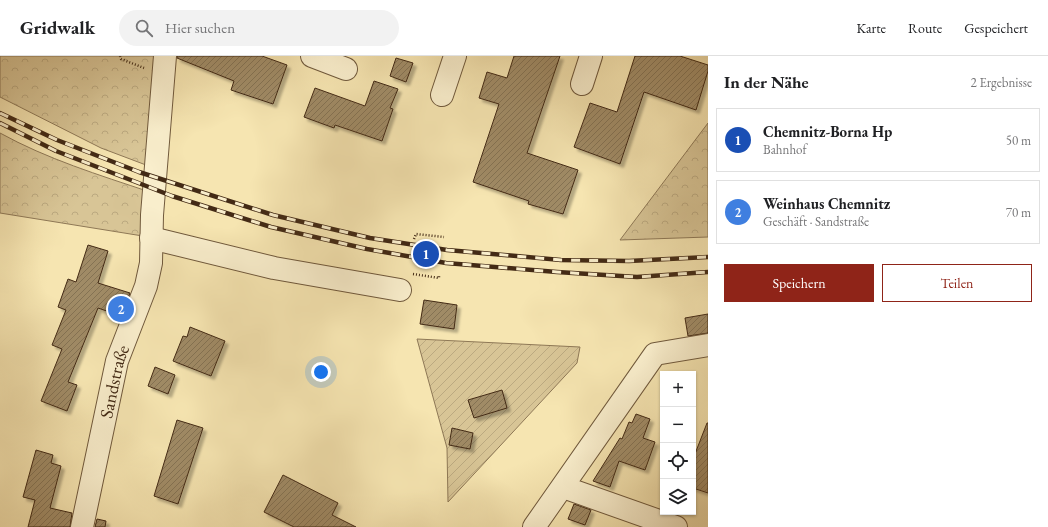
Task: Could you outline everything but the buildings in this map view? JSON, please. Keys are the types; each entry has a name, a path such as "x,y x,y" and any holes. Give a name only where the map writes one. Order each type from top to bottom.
{"street":[{"path":"312,56 346,69"},
{"path":"442,95 455,56"},
{"path":"582,84 591,56"},
{"name":"Sandstraße","path":"82,527 117,361 146,286 152,263 152,208 164,66"},
{"path":"152,238 274,268 400,290"},
{"path":"534,527 655,354 708,345"},
{"path":"563,487 676,527"}],"path":[{"path":"120,56 121,59 164,66"},
{"path":"414,239 416,234 444,237"},
{"path":"421,275 439,278 439,276"}],"green space":[{"path":"0,56 156,56 146,165 101,148 0,97"},
{"path":"708,123 708,237 620,240"},
{"path":"0,133 55,159 150,192 149,237 0,213"},
{"path":"417,339 580,347 577,363 448,502 447,448"}],"railway":[{"path":"0,113 57,140 139,172 273,215 370,238 447,250 561,260 629,261 708,257"},
{"path":"0,123 56,151 172,196 271,227 367,249 446,263 557,272 637,277 708,272"}],"place":[{"name":"Chemnitz-Borna Hp","path":"426,254"},
{"name":"Weinhaus Chemnitz","path":"121,309"}]}
